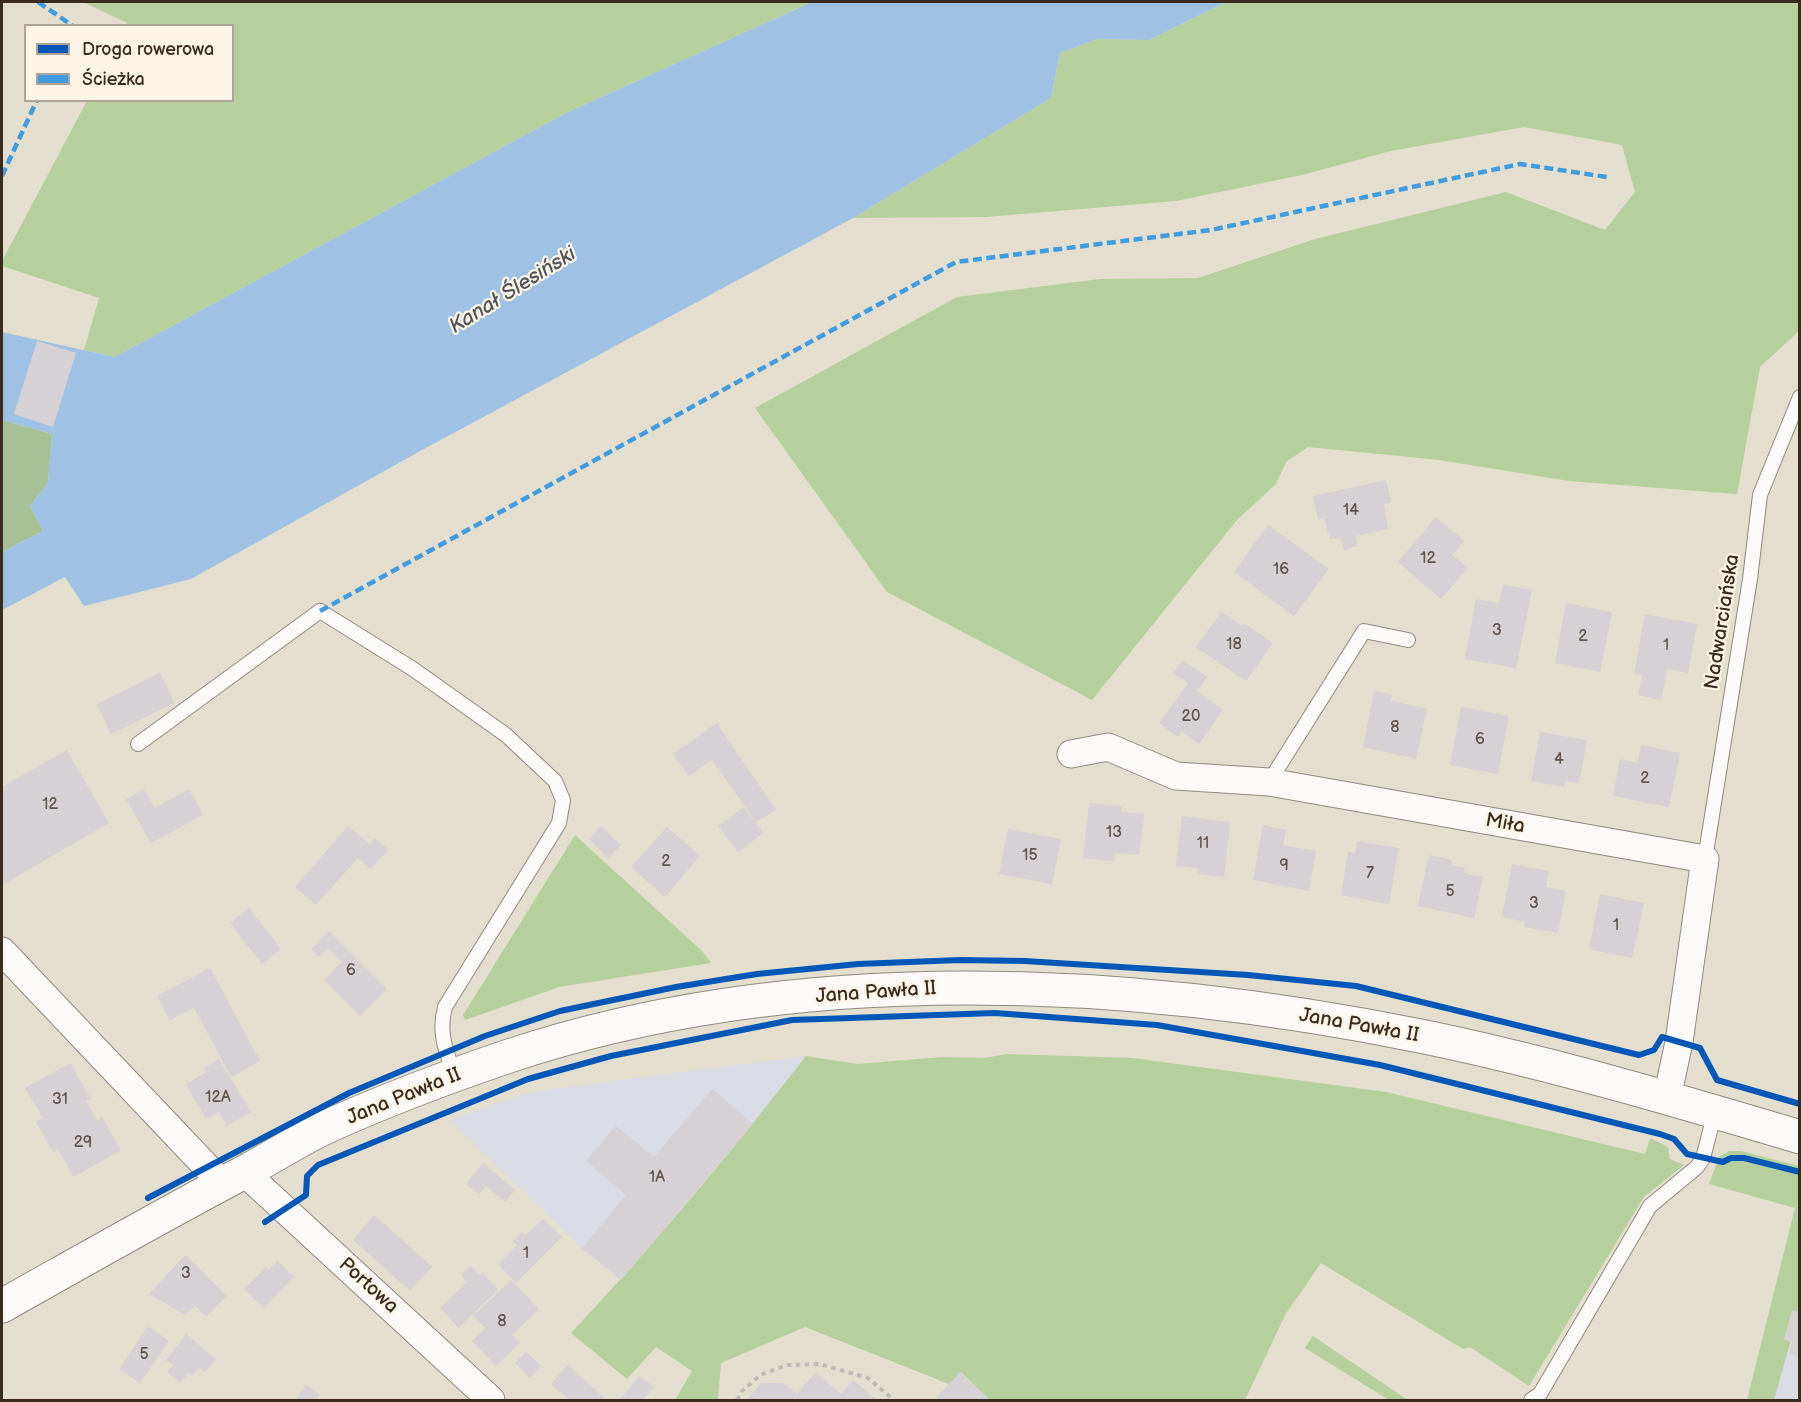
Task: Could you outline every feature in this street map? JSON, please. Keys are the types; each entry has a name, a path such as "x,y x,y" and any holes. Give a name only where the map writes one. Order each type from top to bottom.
{"main road":[{"name":"Jana Pawła II","path":"2,1306 232,1177 324,1129 455,1076 538,1047 688,1012 864,991 1010,987 1214,1003 1352,1024 1460,1045 1667,1098 1800,1137"}],"street":[{"name":"Miła","path":"1071,754 1107,747 1176,776 1269,782 1705,859"},
{"path":"1667,1098 1679,1042 1705,859"},
{"name":"Portowa","path":"2,951 232,1177 491,1401"}],"lane":[{"name":"Nadwarciańska","path":"1705,859 1750,579 1760,495 1800,397"},
{"path":"138,744 320,611 413,669 506,735 555,781 563,800 559,823 445,1007 440,1024 441,1037 455,1076"},
{"path":"1269,782 1364,632 1408,640"},
{"path":"1531,1401 1539,1394 1650,1206 1697,1167 1703,1158 1715,1112"}],"path":[{"path":"737,1401 742,1391 760,1375 787,1365 820,1364 868,1378 894,1401"}],"shaded area":[{"path":"806,1056 753,1124 621,1280 582,1248 450,1120 530,1092"},
{"path":"1799,1209 1799,1400 1747,1400"}],"green space":[{"path":"83,2 812,2 566,113 115,357 84,350 99,298 2,266 2,261 86,102 234,102 234,24 127,23"},
{"path":"1226,2 1799,2 1799,331 1760,367 1737,494 1569,481 1439,460 1308,447 1286,462 1276,484 1237,520 1092,700 887,592 755,408 957,297 1100,279 1198,278 1315,239 1506,192 1605,230 1635,192 1622,145 1524,127 1391,151 1302,175 1176,201 986,217 853,218 1051,98 1060,53 1097,39 1149,40"},
{"path":"2,420 52,434 48,483 30,506 43,531 2,552"},
{"path":"575,835 702,951 711,963 559,987 465,1020 463,1015"},
{"path":"1007,1054 1133,1058 1386,1092 1645,1154 1650,1138 1668,1147 1670,1159 1684,1165 1644,1197 1529,1386 1470,1347 1463,1349 1321,1263 1285,1315 1245,1400 990,1400 961,1372 949,1384 805,1327 721,1363 718,1400 675,1400 692,1371 656,1347 627,1379 571,1333 692,1197 806,1056 857,1064 942,1057 984,1058"},
{"path":"1729,1151 1741,1151 1799,1166 1799,1311 1774,1400 1747,1400 1795,1208 1709,1184 1719,1157"},
{"path":"1313,1336 1408,1400 1389,1400 1305,1348"}],"water":[{"name":"Kanał Ślesiński","path":"812,2 1226,2 1149,40 1097,39 1060,53 1051,98 853,218 422,450 191,579 84,606 65,577 2,610 2,552 43,531 30,506 48,483 52,434 2,420 2,332 115,357 566,113"}],"building":[{"path":"37,341 76,353 53,427 14,414"},
{"path":"1386,480 1391,502 1384,504 1388,529 1356,536 1357,546 1344,550 1340,538 1330,539 1324,518 1318,520 1313,496"},
{"path":"1436,517 1464,541 1452,555 1468,568 1441,599 1398,562"},
{"path":"1268,525 1329,569 1294,616 1234,572"},
{"path":"1503,585 1532,590 1516,668 1465,659 1476,599 1499,603"},
{"path":"1566,603 1612,612 1600,672 1555,663"},
{"path":"1221,612 1242,626 1244,623 1273,643 1246,681 1196,647"},
{"path":"1645,614 1697,624 1688,673 1667,669 1661,700 1638,695 1642,675 1634,674"},
{"path":"1183,660 1207,677 1197,691 1223,710 1199,744 1182,732 1178,737 1159,723 1188,683 1173,673"},
{"path":"160,673 174,703 111,734 97,704"},
{"path":"1374,691 1392,695 1391,701 1427,709 1416,759 1363,747"},
{"path":"1461,707 1509,716 1498,774 1450,765"},
{"path":"717,723 776,810 756,822 712,760 689,776 673,754"},
{"path":"1540,732 1587,740 1579,783 1565,781 1564,787 1531,781"},
{"path":"1641,745 1680,753 1669,807 1613,796 1620,759 1638,763"},
{"path":"67,750 109,823 2,885 2,787"},
{"path":"144,789 155,808 189,789 203,815 151,843 126,799"},
{"path":"1089,803 1122,806 1121,812 1144,814 1139,855 1115,853 1114,861 1083,858"},
{"path":"744,807 763,833 738,852 718,826"},
{"path":"1182,816 1230,822 1224,877 1197,874 1198,868 1176,866"},
{"path":"1263,825 1286,830 1283,845 1316,851 1309,891 1253,880"},
{"path":"348,826 370,844 375,838 388,850 371,869 358,858 316,905 295,887"},
{"path":"601,826 621,845 608,858 589,839"},
{"path":"667,827 700,856 665,897 631,867"},
{"path":"1008,829 1061,839 1052,884 999,874"},
{"path":"1357,841 1399,848 1389,904 1341,895 1348,852 1355,853"},
{"path":"1429,855 1452,860 1451,865 1465,868 1463,873 1483,877 1474,918 1418,906"},
{"path":"1512,864 1549,871 1546,887 1566,891 1558,933 1524,927 1525,922 1502,917"},
{"path":"1600,894 1644,903 1632,958 1589,949"},
{"path":"249,908 281,949 262,964 230,923"},
{"path":"329,931 387,989 360,1016 324,980 342,962 328,948 319,957 311,949"},
{"path":"210,968 260,1061 231,1077 194,1008 170,1020 157,996"},
{"path":"219,1059 251,1112 227,1126 219,1112 206,1119 186,1084 206,1072 204,1068"},
{"path":"70,1063 91,1099 86,1101 97,1121 102,1117 121,1150 74,1177 58,1149 53,1152 36,1122 43,1118 25,1088"},
{"path":"712,1089 753,1124 621,1280 582,1248 626,1195 586,1161 616,1126 654,1157"},
{"path":"483,1163 515,1190 505,1202 486,1186 479,1194 466,1184"},
{"path":"374,1215 432,1267 410,1291 353,1240"},
{"path":"543,1219 562,1237 516,1283 498,1264 517,1245 513,1241 522,1232 525,1236"},
{"path":"185,1255 227,1296 206,1316 195,1306 185,1315 149,1294"},
{"path":"277,1261 294,1277 264,1308 244,1289 266,1267 269,1269"},
{"path":"471,1266 480,1275 483,1273 498,1290 459,1328 440,1308 467,1282 461,1275"},
{"path":"511,1280 539,1309 512,1335 520,1343 496,1366 472,1341 485,1328 473,1316"},
{"path":"1792,1310 1800,1312 1800,1357 1789,1354 1792,1342 1784,1340"},
{"path":"148,1326 169,1341 140,1383 119,1369"},
{"path":"186,1334 216,1359 205,1372 199,1367 192,1376 188,1373 180,1383 167,1372 173,1365 166,1360"},
{"path":"526,1352 541,1366 530,1378 515,1363"},
{"path":"568,1365 607,1400 569,1400 551,1384"},
{"path":"816,1372 841,1394 853,1380 877,1400 747,1400 761,1383 783,1383 797,1394"},
{"path":"960,1372 990,1400 938,1400 936,1398"},
{"path":"639,1376 654,1387 643,1400 619,1400"},
{"path":"306,1385 320,1395 316,1400 295,1400"}],"marked path":[{"path":"38,2 70,24"},
{"path":"2,176 36,102"},
{"path":"320,611 956,262 1211,230 1520,164 1607,177"}],"cycle path":[{"path":"148,1198 349,1093 485,1036 560,1011 676,987 757,974 858,964 960,960 1025,961 1248,975 1356,986 1639,1055 1654,1050 1662,1037 1700,1048 1717,1080 1800,1104"},
{"path":"265,1222 306,1195 307,1176 318,1165 528,1079 611,1056 792,1020 995,1013 1157,1025 1380,1065 1660,1134 1674,1139 1687,1154 1723,1162 1731,1158 1744,1158 1800,1172"}]}
